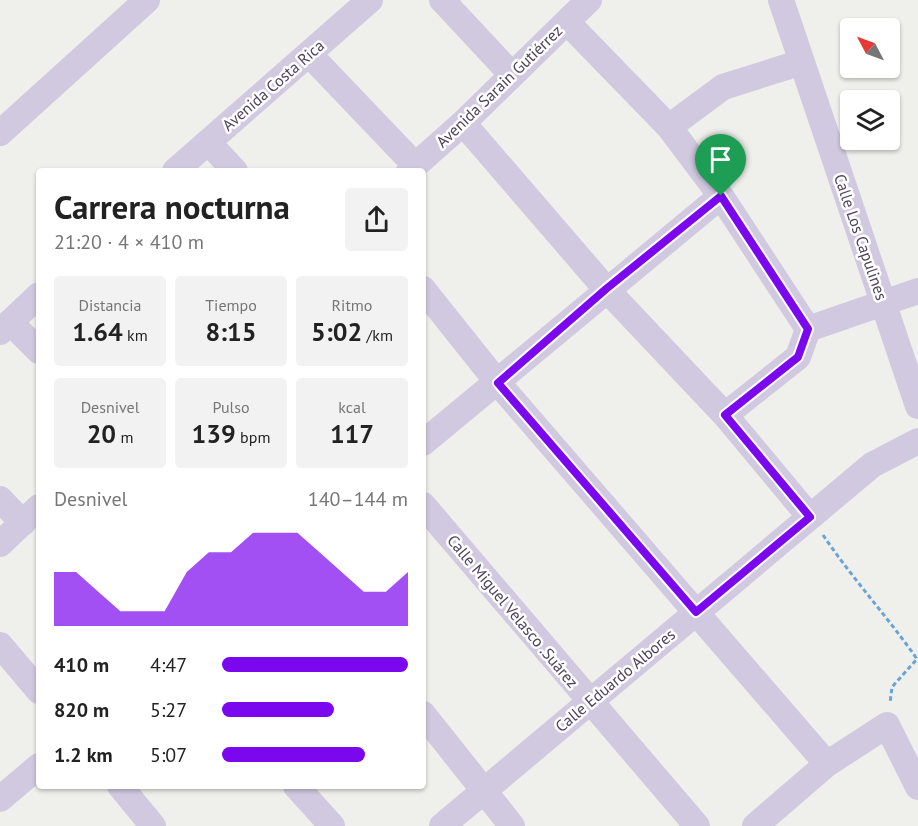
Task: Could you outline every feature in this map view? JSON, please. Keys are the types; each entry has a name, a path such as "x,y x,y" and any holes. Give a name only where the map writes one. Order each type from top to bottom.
{"street":[{"name":"Avenida Costa Rica","path":"178,168 370,0"},
{"path":"442,0 512,75"},
{"name":"Avenida Sarain Gutiérrez","path":"412,168 463,123 589,0"},
{"name":"Calle Los Capulines","path":"781,0 918,406"},
{"path":"0,134 133,5"},
{"path":"567,22 669,127 721,196 808,329"},
{"path":"309,54 412,168"},
{"path":"669,127 723,87 802,62"},
{"path":"463,123 606,289 725,415 810,517"},
{"path":"208,142 232,168"},
{"path":"426,441 498,383 606,289 721,196"},
{"path":"808,329 918,291"},
{"path":"426,293 498,383 827,764"},
{"path":"36,298 5,327 36,349"},
{"path":"725,415 798,357 808,329"},
{"name":"Calle Eduardo Albores","path":"442,826 872,465 918,441"},
{"path":"0,499 34,515 0,544"},
{"name":"Calle Miguel Velasco .Suárez","path":"426,509 697,826"},
{"path":"0,645 36,687"},
{"path":"426,718 512,826"},
{"path":"755,826 827,764 887,725 918,787"},
{"path":"0,799 36,769"},
{"path":"122,789 153,826"},
{"path":"299,789 332,826"}],"path":[{"path":"810,517 848,572 892,623 917,659 892,687 887,725"}],"route":[{"path":"721,196 808,329 798,357 725,415 810,517 696,612 498,383 606,289 721,196"}]}
